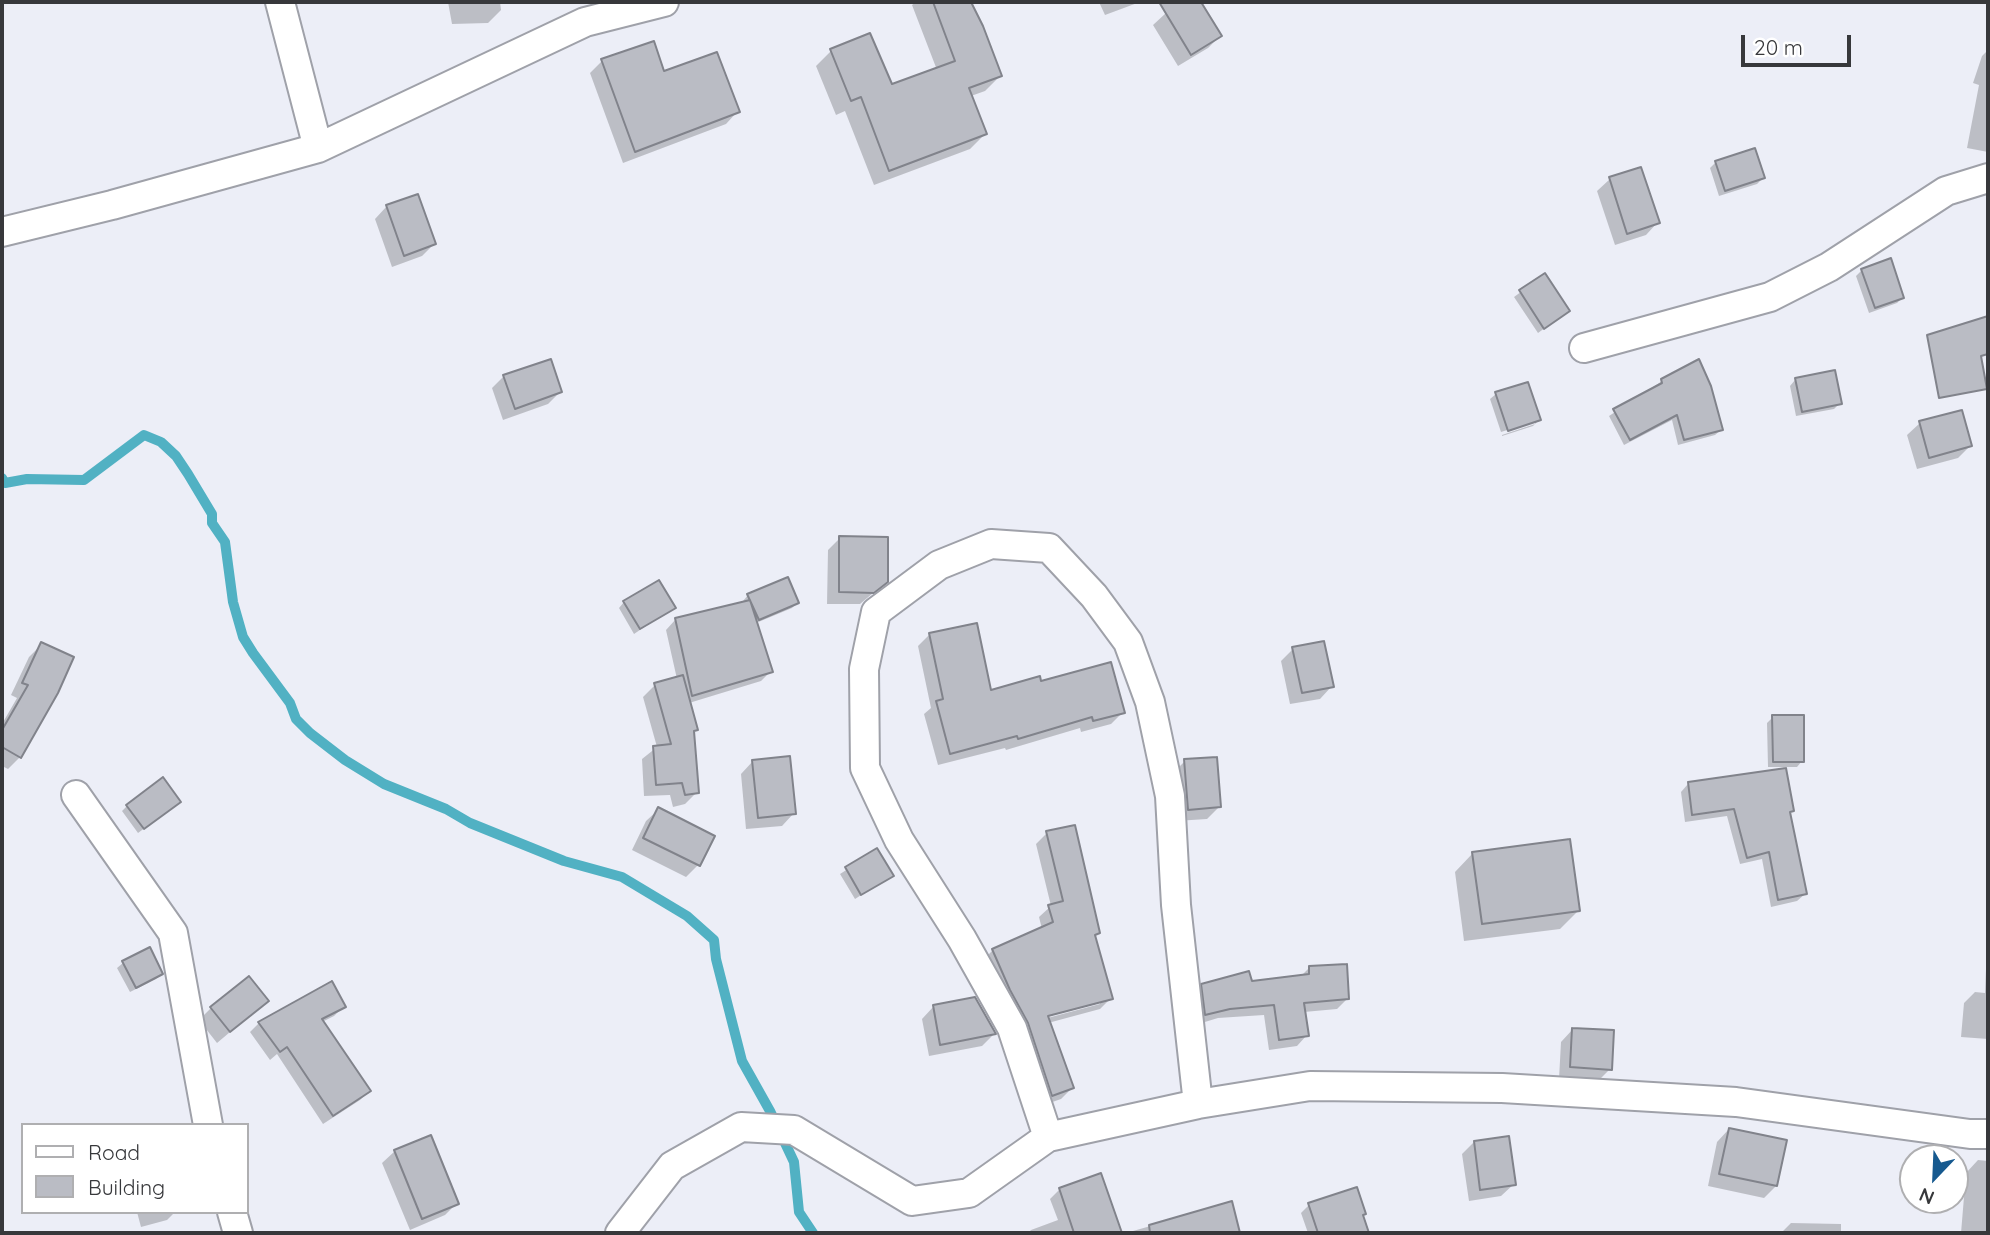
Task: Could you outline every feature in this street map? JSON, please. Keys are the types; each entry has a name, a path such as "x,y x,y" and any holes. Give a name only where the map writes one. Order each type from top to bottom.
{"street":[{"path":"280,2 318,148"},
{"path":"2,232 112,205 318,148 585,22 664,2"},
{"path":"1584,348 1770,297 1829,267 1946,191 1988,178"},
{"path":"1048,1137 1012,1028 962,939 899,840 865,768 864,669 876,612 939,565 991,544 1049,548 1094,596 1128,642 1150,702 1170,796 1176,905 1198,1104"},
{"path":"76,795 173,933 208,1123"},
{"path":"620,1233 672,1166 741,1127 794,1130 912,1201 969,1193 1048,1137 1198,1104 1310,1086 1502,1088 1735,1102 1970,1134 1988,1134"},
{"path":"233,1214 238,1233"}],"building":[{"path":"933,2 971,2 983,26 1002,76 969,88 987,134 889,171 861,97 851,101 830,49 870,33 892,84 955,61"},
{"path":"1159,2 1201,2 1222,36 1191,55"},
{"path":"654,41 664,71 717,52 740,112 635,152 601,59"},
{"path":"1755,148 1765,178 1725,191 1715,161"},
{"path":"1641,167 1660,223 1627,234 1609,177"},
{"path":"418,194 436,244 404,256 386,205"},
{"path":"1891,258 1904,298 1875,308 1861,269"},
{"path":"1545,273 1570,311 1544,329 1519,290"},
{"path":"1988,316 1988,354 1981,356 1987,389 1939,398 1927,335"},
{"path":"551,359 562,392 515,409 503,375"},
{"path":"1699,359 1711,386 1723,430 1684,440 1677,415 1630,440 1613,409 1662,383 1661,379"},
{"path":"1835,370 1842,404 1802,412 1795,378"},
{"path":"1528,382 1541,420 1508,431 1495,392"},
{"path":"1962,410 1972,446 1929,458 1919,421"},
{"path":"839,536 888,537 888,582 874,593 839,592"},
{"path":"788,577 799,603 759,620 747,594"},
{"path":"659,580 676,608 640,629 623,601"},
{"path":"750,600 773,672 692,696 675,618"},
{"path":"977,623 991,690 1040,676 1041,681 1111,662 1125,713 1093,721 1092,717 1018,739 1017,736 950,754 936,701 943,699 929,633"},
{"path":"1324,641 1334,687 1302,693 1292,647"},
{"path":"41,642 74,657 58,693 21,758 2,747 2,730 28,685 22,683"},
{"path":"683,675 698,730 694,731 699,793 685,795 682,783 656,785 653,746 671,744 654,683"},
{"path":"1772,715 1804,715 1804,762 1773,762"},
{"path":"790,756 796,814 758,818 752,760"},
{"path":"1217,757 1221,807 1188,810 1184,759"},
{"path":"1786,768 1794,811 1790,812 1807,894 1778,900 1769,852 1747,858 1734,809 1692,815 1688,782"},
{"path":"163,777 181,802 144,829 126,805"},
{"path":"658,807 715,836 700,866 643,838"},
{"path":"1075,825 1100,933 1095,935 1113,999 1048,1016 1074,1088 1052,1096 1028,1023 992,949 1053,922 1048,905 1063,901 1046,831"},
{"path":"1570,839 1580,911 1482,924 1472,852"},
{"path":"877,848 894,876 861,895 845,867"},
{"path":"150,947 163,974 136,988 122,961"},
{"path":"1347,964 1349,999 1304,1003 1309,1036 1279,1040 1274,1005 1230,1009 1205,1015 1201,984 1249,971 1252,981 1309,974 1309,966"},
{"path":"249,976 269,1001 230,1032 210,1007"},
{"path":"332,981 346,1007 322,1019 371,1091 333,1116 287,1047 280,1052 258,1022"},
{"path":"975,997 996,1034 940,1045 933,1005"},
{"path":"1572,1028 1614,1030 1612,1070 1570,1067"},
{"path":"1729,1128 1787,1140 1777,1186 1719,1174"},
{"path":"431,1135 459,1204 422,1219 394,1150"},
{"path":"1509,1136 1516,1185 1480,1190 1474,1141"},
{"path":"1101,1173 1122,1233 1074,1233 1059,1188"},
{"path":"1357,1187 1369,1233 1318,1233 1308,1203"},
{"path":"1232,1201 1240,1233 1150,1233 1149,1225"}],"waterway":[{"path":"2,478 5,483 27,479 84,480 144,435 161,442 176,456 188,474 212,514 212,523 225,542 233,602 243,637 290,703 296,719 310,733 345,760 384,784 564,861 622,877 687,916 714,940 716,959 742,1061 794,1162 799,1212 813,1233"}]}
